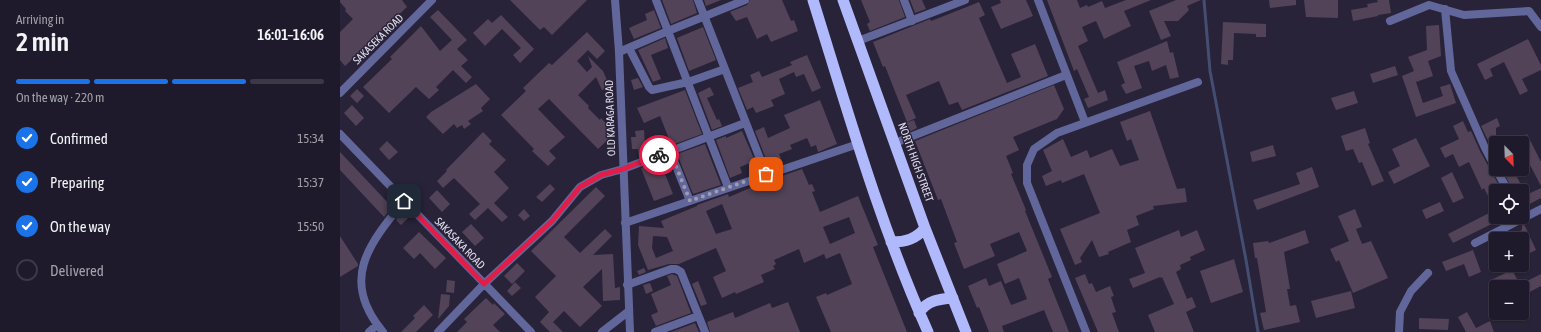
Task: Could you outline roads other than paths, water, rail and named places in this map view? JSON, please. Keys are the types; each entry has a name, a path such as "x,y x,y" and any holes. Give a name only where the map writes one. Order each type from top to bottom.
{"highway":[{"path":"813,0 858,144 891,242 928,332"},
{"name":"NORTH HIGH STREET","path":"843,0 925,228 966,332"},
{"path":"891,242 912,240 925,228"},
{"path":"919,313 923,306 933,301 953,298"}],"street":[{"name":"SAKASEKA ROAD","path":"340,93 432,0"},
{"name":"OLD KARAGA ROAD","path":"615,0 619,52 624,223 630,332"},
{"path":"656,0 728,187"},
{"path":"698,0 766,174"},
{"path":"619,52 745,0"},
{"path":"904,0 912,21"},
{"path":"858,41 965,0"},
{"path":"1038,0 1066,75 1086,122"},
{"path":"1390,21 1429,5 1464,15 1529,11 1541,27"},
{"path":"1445,9 1451,71 1489,156"},
{"path":"629,48 652,90 688,82 725,69"},
{"path":"895,143 1066,75"},
{"path":"1086,332 1028,183 1027,165 1034,150 1057,132 1198,82"},
{"path":"438,332 484,284 552,221 580,187 601,175 623,169 745,123"},
{"name":"SAKASAKA ROAD","path":"340,134 531,332"},
{"path":"624,223 858,144"},
{"path":"670,151 690,201"},
{"path":"383,332 366,307 360,283 362,267 369,248 386,223 404,201"},
{"path":"1529,215 1541,209"},
{"path":"1475,243 1511,224"},
{"path":"627,285 671,269 676,269 681,272 704,332"},
{"path":"1399,332 1400,312 1411,291 1428,273"},
{"path":"602,332 629,311"},
{"path":"655,332 698,316"},
{"path":"370,332 377,325"}],"waterway":[{"path":"1204,0 1210,71 1246,260 1258,332"}]}
